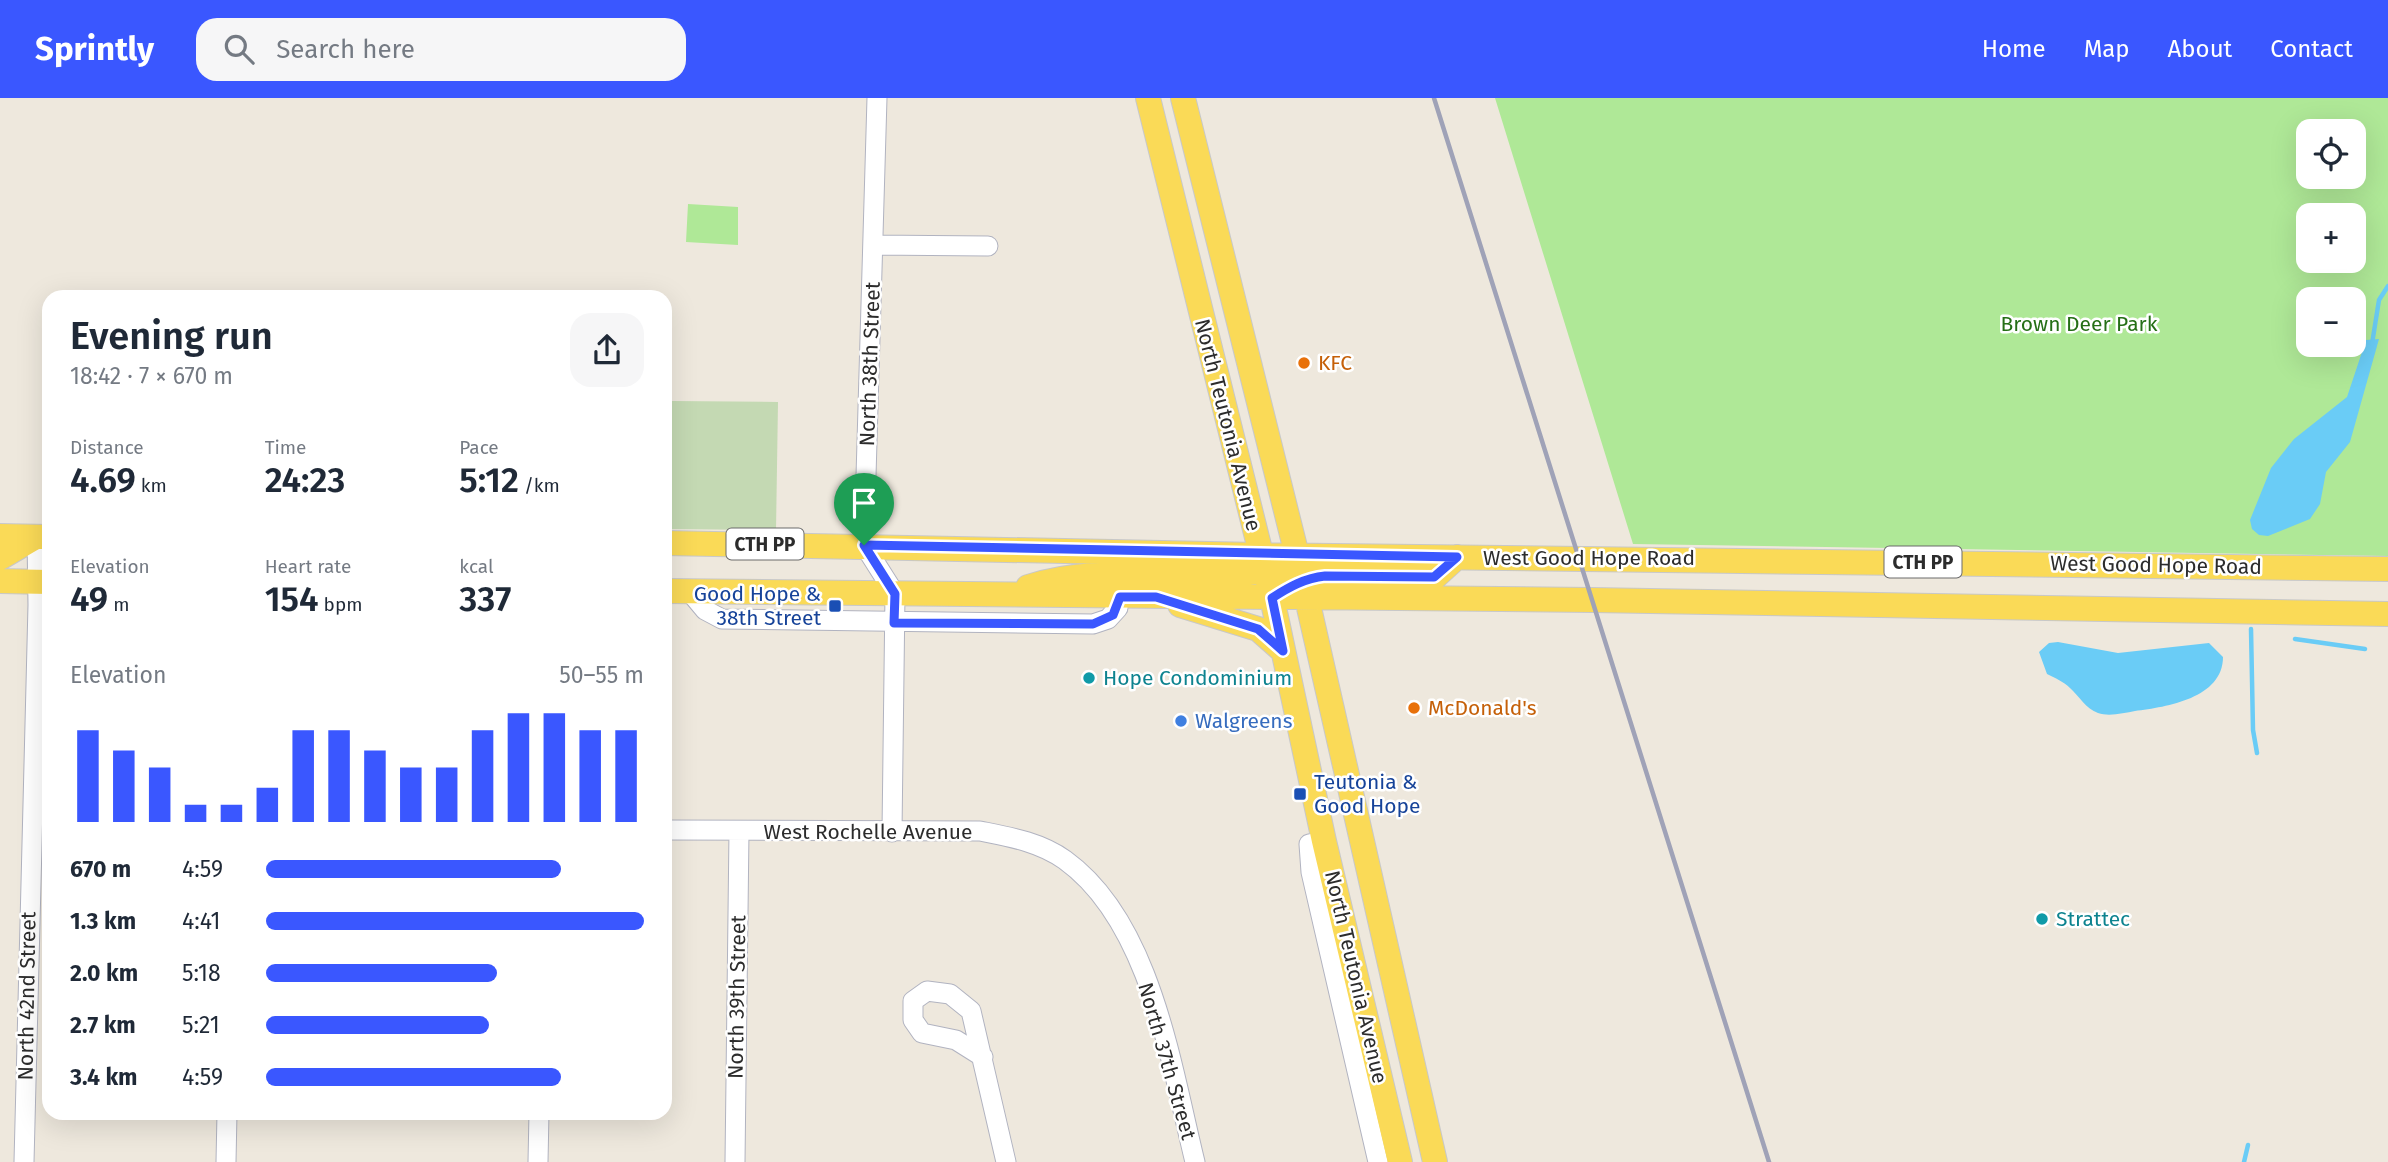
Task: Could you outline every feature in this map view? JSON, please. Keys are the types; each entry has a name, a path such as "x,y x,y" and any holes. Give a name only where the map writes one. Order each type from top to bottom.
{"main road":[{"name":"North Teutonia Avenue","path":"1148,98 1272,598 1316,842 1400,1162"},
{"name":"North Teutonia Avenue","path":"1183,98 1297,555 1435,1162"},
{"path":"0,536 42,537"},
{"path":"0,558 42,537"},
{"name":"CTH PP","path":"672,543 864,545 1116,584 1156,597 1272,598"},
{"path":"672,591 1000,595 1049,580 1116,584 1262,563 1282,567 1297,555"},
{"name":"West Good Hope Road","path":"1297,555 2388,569"},
{"path":"1272,598 1303,590 1325,576 1434,577 1457,557"},
{"path":"0,581 42,582"},
{"name":"West Good Hope Road","path":"1303,590 1606,600 2388,614"},
{"path":"1156,597 1258,629 1283,651"}],"street":[{"name":"North 38th Street","path":"864,545 877,98"},
{"path":"873,245 988,246"},
{"path":"864,545 895,594 891,832"},
{"path":"690,592 705,610 722,620 1093,624 1116,584"},
{"name":"North 42nd Street","path":"23,1162 42,611"},
{"name":"West Rochelle Avenue","path":"672,830 980,831 1026,840 1065,860"},
{"name":"North 39th Street","path":"735,1162 739,831"},
{"name":"North Teutonia Avenue","path":"1316,842 1311,872 1378,1162"},
{"name":"North 37th Street","path":"1065,860 1096,891 1125,930 1158,1012 1195,1162"},
{"path":"983,1057 1006,1162"},
{"path":"226,1162 227,1120"},
{"path":"538,1162 539,1120"}],"green space":[{"name":"Brown Deer Park","path":"1495,98 2388,98 2388,556 1633,544"},
{"path":"688,204 738,207 738,245 686,242"},
{"path":"672,401 778,402 776,530 672,529"}],"water":[{"path":"2379,339 2350,442 2326,472 2320,504 2310,519 2268,536 2259,535 2252,529 2250,520 2271,468 2294,439 2347,397 2360,357 2366,357 2366,340"},
{"path":"2058,642 2118,653 2209,643 2223,657 2221,671 2214,682 2191,698 2162,707 2107,715 2090,709 2068,686 2047,674 2039,652 2049,643"}],"waterway":[{"path":"2372,344 2379,300 2388,286"},
{"path":"2251,629 2253,730 2257,753"},
{"path":"2295,639 2365,649"},
{"path":"2244,1162 2248,1145"}],"railway":[{"path":"1434,98 1769,1162"}],"place":[{"name":"KFC","path":"1304,363"},
{"name":"Good Hope & 38th Street","path":"835,606"},
{"name":"Hope Condominium","path":"1089,678"},
{"name":"McDonald's","path":"1414,708"},
{"name":"Walgreens","path":"1181,721"},
{"name":"Teutonia & Good Hope","path":"1300,794"},
{"name":"Strattec","path":"2042,919"}],"route":[{"path":"864,545 1457,557 1434,577 1325,576 1302,581 1286,589 1272,598 1283,651 1258,629 1156,597 1120,597 1118,608 1113,615 1093,624 894,623 895,594 864,545"}]}
